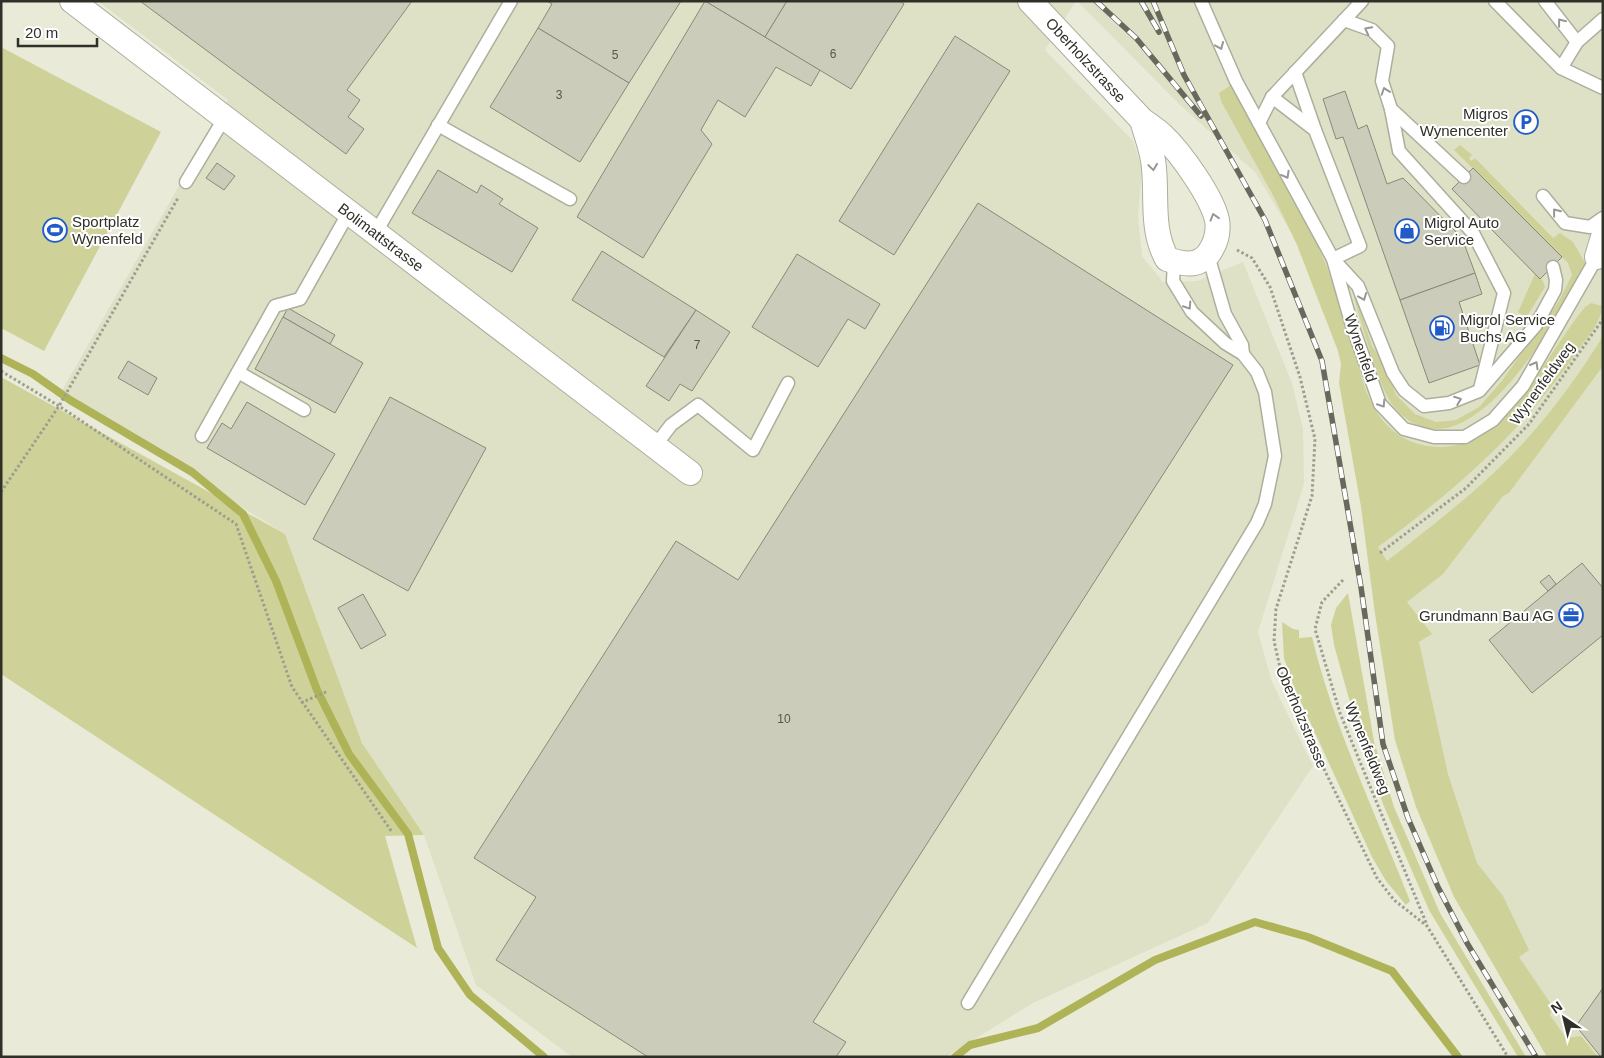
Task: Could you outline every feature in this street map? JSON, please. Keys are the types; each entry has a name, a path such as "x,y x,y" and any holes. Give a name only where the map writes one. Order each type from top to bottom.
{"street":[{"name":"Bolimattstrasse","path":"72,1 690,473"},
{"name":"Oberholzstrasse","path":"1030,1 1142,120 1163,136 1194,175 1217,220 1213,247"},
{"name":"Oberholzstrasse","path":"1142,120 1154,167 1155,211 1159,244 1167,259 1174,261"},
{"path":"1174,261 1183,265 1195,264 1213,247"}],"lane":[{"path":"376,232 511,1"},
{"name":"Wynenfeld","path":"1202,1 1229,68 1333,259 1351,322 1380,404 1404,429 1434,436 1465,436 1493,420 1523,386 1601,253"},
{"path":"1258,124 1272,97 1362,1"},
{"path":"1495,1 1560,68 1603,88"},
{"path":"1545,1 1577,42"},
{"path":"1560,68 1577,42 1603,19"},
{"path":"1344,20 1372,30 1388,46 1382,81 1391,109 1398,150 1473,233 1504,294 1479,391"},
{"path":"1295,72 1315,130 1360,246 1333,259 1358,286 1393,372 1404,390 1424,406 1450,403 1479,391 1536,325 1555,290 1556,280 1553,267"},
{"path":"1272,97 1315,130"},
{"path":"1391,109 1464,177"},
{"path":"186,182 225,117"},
{"path":"438,124 570,200"},
{"path":"1542,196 1565,224 1590,227 1603,218"},
{"path":"202,436 275,306 300,299 349,212"},
{"path":"1213,247 1224,314 1242,344 1243,354"},
{"path":"968,1003 1257,523 1265,504 1275,456 1271,420 1265,392 1257,372 1243,354 1225,343 1192,312 1173,281 1174,261"},
{"path":"238,372 304,410"},
{"path":"655,446 671,425 698,405 753,450 788,383"}],"path":[{"path":"1,492 60,405 186,182"},
{"name":"Oberholzstrasse","path":"1213,247 1252,258 1270,287 1300,377 1315,439 1312,496 1276,609 1274,641 1281,672 1325,770 1377,878 1394,900 1428,926 1508,1057"},
{"name":"Wynenfeldweg","path":"1380,553 1466,488 1529,424 1603,318"},
{"path":"1,371 60,405 236,524 292,687 301,703 392,832"},
{"name":"Wynenfeldweg","path":"1343,580 1322,602 1315,629 1340,713 1428,926"},
{"path":"301,703 328,690"}],"shaded area":[{"path":"98,1 1076,1 1045,50 1133,141 1142,168 1138,217 1142,256 1163,282 1197,281 1243,262 1292,383 1303,429 1304,484 1258,632 1272,682 1313,766 1208,923 1033,1003 946,1057 572,1057 476,985 424,835 362,743 285,534 60,394 228,100"},
{"path":"1077,1 1603,1 1603,1057 1576,1057 1477,933 1381,632 1375,509 1337,342 1297,242 1255,172 1181,106"}],"green space":[{"name":"Sportplatz Wynenfeld","path":"1,47 161,132 44,351 1,328"},
{"path":"1231,85 1318,246 1338,296 1368,396 1386,424 1406,439 1417,444 1442,447 1454,446 1477,437 1493,426 1523,395 1585,307 1591,303 1602,306 1600,318 1590,335 1535,407 1511,433 1462,480 1408,525 1378,547 1387,561 1482,484 1517,450 1552,409 1603,336 1603,366 1509,493 1503,496 1443,574 1407,602 1432,634 1419,642 1448,774 1477,863 1503,896 1529,950 1519,957 1553,1007 1550,1015 1566,1038 1581,1036 1598,1057 1547,1057 1454,897 1416,807 1395,740 1375,614 1361,507 1339,383 1341,364 1338,351 1297,245 1275,199 1222,103 1219,93"},
{"path":"1460,145 1472,155 1469,158 1471,161 1475,158 1553,238 1560,233 1573,242 1587,266 1555,320 1533,353 1508,385 1480,411 1451,427 1423,427 1395,408 1389,399 1372,356 1354,298 1356,298 1372,346 1386,367 1396,395 1415,414 1436,422 1448,421 1456,420 1479,407 1501,382 1559,301 1572,275 1568,263 1454,150"},
{"path":"1535,274 1543,281 1545,287 1526,318 1518,312"},
{"path":"1,377 285,534 362,743 424,835 385,836 417,948 1,674"},
{"path":"1348,593 1374,741 1394,807 1440,913 1526,1057 1518,1057 1429,910 1383,804 1365,756 1334,645 1331,625 1336,608"},
{"path":"1282,622 1293,629 1299,630 1299,638 1312,637 1321,671 1344,738 1410,901 1406,905 1386,881 1372,857 1294,687 1284,658"}],"building":[{"path":"140,1 412,1 347,90 360,100 348,117 364,129 346,154"},
{"path":"547,1 681,1 629,83 538,28 552,4"},
{"path":"705,1 787,1 765,37"},
{"path":"705,1 820,70 811,86 776,67 745,117 718,100 701,130 712,144 643,258 577,217"},
{"path":"787,1 900,1 904,4 851,89 765,37"},
{"path":"538,28 629,83 580,162 490,107"},
{"path":"955,36 1010,71 894,255 839,221"},
{"path":"1345,91 1358,129 1367,125 1387,184 1403,178 1462,238 1475,273 1400,300 1343,137 1336,139 1323,99"},
{"path":"217,163 235,176 224,190 206,178"},
{"path":"1473,168 1562,257 1540,279 1452,189"},
{"path":"438,170 477,193 481,185 503,199 499,204 538,228 512,272 412,213"},
{"path":"978,203 1233,365 813,1022 846,1042 836,1057 648,1057 496,960 536,897 474,858 676,541 738,580"},
{"path":"602,251 696,310 664,357 572,300"},
{"path":"797,254 880,304 865,329 848,319 818,367 752,327"},
{"path":"1475,273 1482,294 1459,302 1480,365 1429,383 1400,300"},
{"path":"288,308 335,335 330,344 283,317"},
{"path":"696,310 730,332 692,391 680,384 669,401 646,386"},
{"path":"283,317 363,363 335,413 255,369"},
{"path":"128,361 157,378 148,395 118,378"},
{"path":"390,397 486,448 408,591 313,539"},
{"path":"247,402 335,454 305,505 207,448 222,423 231,429"},
{"path":"1582,563 1603,588 1603,635 1532,693 1489,640"},
{"path":"1549,575 1556,584 1548,591 1540,582"},
{"path":"363,594 386,635 361,649 338,608"},
{"path":"1603,988 1603,1057 1601,1057 1576,1026"}],"waterway":[{"path":"1,358 33,374 70,400 192,472 243,514 276,581 317,690 349,754 408,834 438,948 470,995 544,1057"},
{"path":"955,1057 970,1045 1038,1028 1155,960 1255,922 1308,937 1392,971 1458,1057"}],"railway":[{"path":"1096,1 1136,38 1201,116"},
{"path":"1141,1 1159,32"},
{"path":"1153,1 1184,75 1265,220 1322,361 1361,587 1383,744 1408,818 1438,887 1467,943 1536,1057"}],"place":[{"name":"Migros Wynencenter","path":"1526,122"},
{"name":"Sportplatz Wynenfeld","path":"55,230"},
{"name":"Migrol Auto Service","path":"1407,231"},
{"name":"Migrol Service Buchs AG","path":"1442,328"},
{"name":"Grundmann Bau AG","path":"1571,615"}]}
